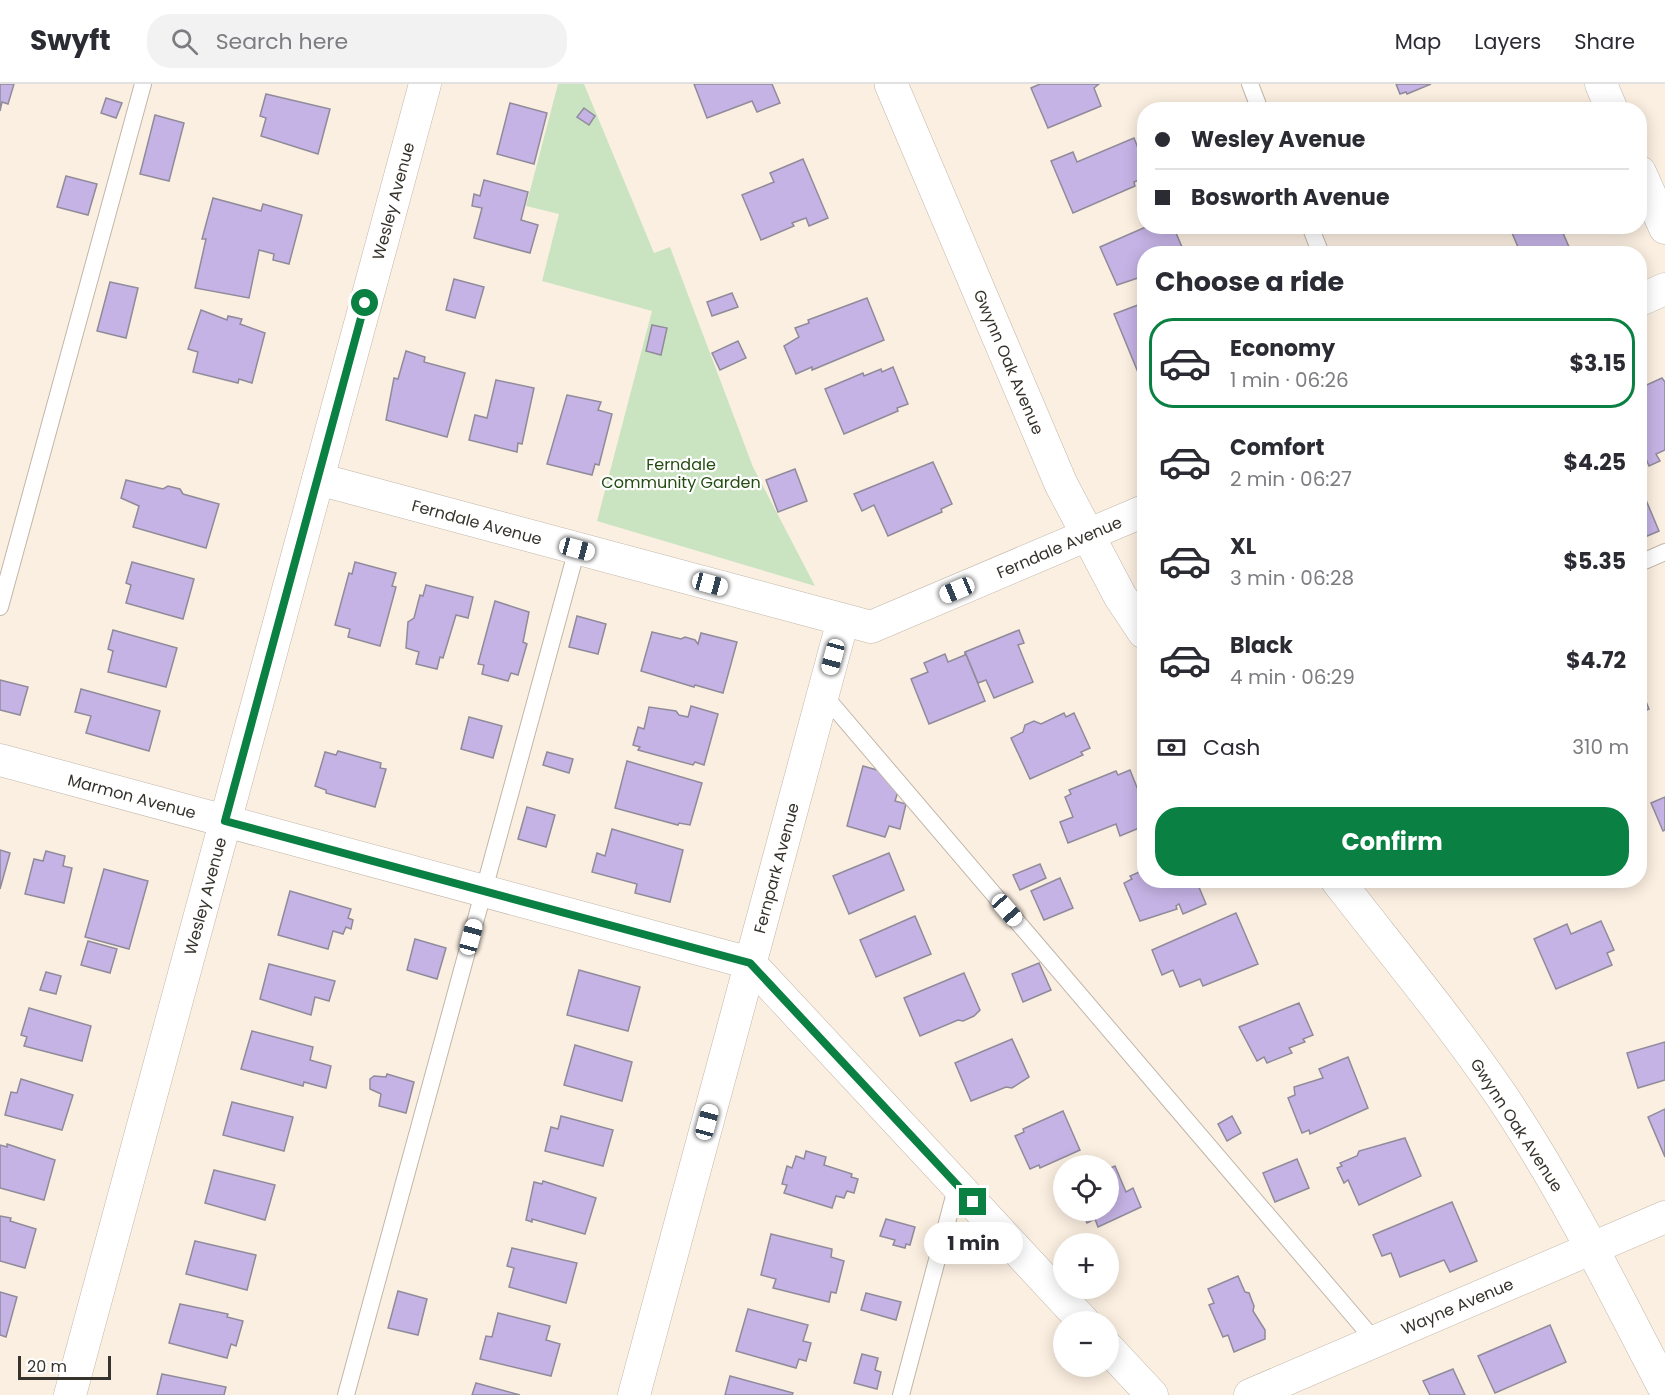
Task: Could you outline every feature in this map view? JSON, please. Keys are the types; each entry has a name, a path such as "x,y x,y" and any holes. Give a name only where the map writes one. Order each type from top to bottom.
{"main road":[{"name":"Gwynn Oak Avenue","path":"891,84 1061,484 1120,596 1137,622"},
{"name":"Gwynn Oak Avenue","path":"1343,888 1503,1098 1548,1169 1665,1389"}],"street":[{"name":"Wesley Avenue","path":"70,1395 425,84"},
{"path":"1647,188 1665,228"},
{"path":"1647,297 1665,289"},
{"name":"Ferndale Avenue","path":"318,479 871,627 1137,514"},
{"name":"Fernpark Avenue","path":"634,1395 843,620"},
{"name":"Marmon Avenue","path":"0,760 750,963"},
{"path":"750,963 1074,1311"},
{"name":"Wayne Avenue","path":"1250,1395 1665,1218"},
{"path":"1119,1360 1152,1395"}],"lane":[{"path":"0,607 143,84"},
{"path":"1250,84 1257,102"},
{"path":"346,1395 577,549"},
{"path":"1647,560 1665,552"},
{"path":"823,694 1375,1341"},
{"path":"901,1395 957,1185"}],"green space":[{"name":"Ferndale Community Garden","path":"558,84 584,84 654,253 670,247 753,467 815,586 597,521 652,311 542,281 559,214 526,206"}],"building":[{"path":"0,84 14,84 8,104 2,102 0,111"},
{"path":"694,84 772,84 780,103 757,112 752,101 707,118"},
{"path":"1040,84 1099,84 1094,88 1101,106 1048,128 1031,88"},
{"path":"1396,84 1431,84 1407,94 1406,92 1400,94"},
{"path":"266,94 330,109 318,154 261,136 266,118 260,116"},
{"path":"106,98 122,103 116,118 101,113"},
{"path":"510,103 547,113 534,164 497,154"},
{"path":"584,108 595,116 589,125 577,117"},
{"path":"155,115 184,123 169,181 140,174"},
{"path":"1134,138 1137,146 1137,181 1134,182 1135,186 1073,213 1051,161 1073,152 1077,162"},
{"path":"803,159 828,218 809,226 806,218 792,223 794,226 761,240 742,195 774,182 770,173"},
{"path":"66,176 97,184 88,215 57,207"},
{"path":"484,180 528,192 521,220 538,225 530,253 474,238 482,208 472,206 474,194 480,196"},
{"path":"213,198 261,211 263,204 302,215 289,264 273,260 274,254 259,250 249,298 195,288 206,239 202,239"},
{"path":"1137,231 1137,234 1176,234 1182,246 1137,246 1137,278 1117,285 1100,247"},
{"path":"1512,234 1563,234 1569,246 1518,246"},
{"path":"454,279 484,287 475,318 446,310"},
{"path":"110,282 138,288 126,338 97,331"},
{"path":"732,293 738,307 712,316 707,302"},
{"path":"867,298 884,340 812,370 812,367 796,374 784,346 799,337 795,328 809,323 808,320"},
{"path":"1137,305 1137,370 1114,314"},
{"path":"201,310 227,320 228,316 242,319 240,324 265,333 252,383 239,379 238,383 193,372 198,352 188,349"},
{"path":"652,325 667,328 661,355 646,351"},
{"path":"738,341 746,358 720,370 712,353"},
{"path":"406,351 425,357 424,362 465,373 447,437 386,420 394,378 398,379"},
{"path":"893,367 908,404 897,408 898,411 844,434 825,389 863,373 864,376"},
{"path":"1662,378 1665,382 1665,450 1656,454 1660,461 1649,466 1647,461 1647,385"},
{"path":"496,380 534,388 522,444 518,443 517,452 469,440 475,415 487,418"},
{"path":"567,395 601,402 598,410 612,414 599,465 595,464 592,475 547,464"},
{"path":"933,462 952,504 941,509 942,512 888,536 874,505 862,511 854,494"},
{"path":"795,469 807,501 778,512 766,480"},
{"path":"126,480 163,489 168,486 180,489 183,494 219,504 206,548 133,527 139,506 121,498"},
{"path":"1647,502 1659,531 1647,536"},
{"path":"132,562 194,579 183,619 126,603 131,585 126,583"},
{"path":"355,562 396,573 392,586 396,587 380,646 348,637 350,629 335,625 349,573 352,574"},
{"path":"426,585 473,597 468,618 456,615 443,658 440,657 437,669 416,664 419,652 406,648 408,622 414,618 420,595 423,596"},
{"path":"495,601 529,612 523,642 527,644 518,675 511,673 508,681 482,674 484,665 478,664"},
{"path":"577,616 606,624 598,654 569,647"},
{"path":"113,630 177,648 166,687 108,672 113,651 108,649"},
{"path":"1019,630 1024,643 1018,645 1033,682 994,698 986,680 978,683 965,652"},
{"path":"652,632 681,639 685,637 695,640 698,644 701,633 737,642 723,693 641,671"},
{"path":"965,652 985,701 929,724 911,679 928,672 924,663 945,654 948,662 965,655"},
{"path":"0,680 28,687 20,715 0,710"},
{"path":"81,689 160,711 149,751 86,733 91,716 75,712"},
{"path":"691,706 718,714 704,765 695,762 693,765 638,750 640,747 633,745 638,727 644,729 649,707 676,711 679,715 688,717"},
{"path":"1064,713 1066,717 1074,713 1090,748 1081,752 1083,755 1030,779 1011,738 1023,732 1025,725 1034,721 1041,724"},
{"path":"469,717 502,726 493,758 461,749"},
{"path":"338,751 381,763 380,768 386,769 375,807 326,793 326,790 315,786 325,752 336,755"},
{"path":"547,752 573,759 569,773 543,765"},
{"path":"627,761 702,783 690,825 679,823 678,825 615,808"},
{"path":"863,766 884,772 899,788 895,801 906,804 900,829 889,826 885,837 847,826"},
{"path":"1130,770 1137,788 1137,829 1120,836 1116,824 1068,843 1060,822 1073,817 1065,797 1071,794 1069,790 1116,771 1118,775"},
{"path":"1665,797 1665,830 1663,831 1651,803"},
{"path":"527,807 555,815 546,847 518,839"},
{"path":"612,829 683,850 670,902 635,893 637,884 592,872 597,853 605,856"},
{"path":"0,850 10,853 0,889"},
{"path":"46,851 65,856 63,866 72,868 64,903 25,894 34,859 43,861"},
{"path":"889,853 904,890 849,914 833,876"},
{"path":"1040,864 1046,878 1020,890 1013,875"},
{"path":"104,869 148,881 129,949 85,937"},
{"path":"1137,873 1137,888 1199,888 1206,904 1183,914 1179,904 1176,906 1177,909 1140,921 1124,883 1132,879 1130,876"},
{"path":"1060,878 1073,908 1044,920 1031,891"},
{"path":"290,891 351,909 348,918 353,920 351,929 346,927 343,934 333,931 328,949 278,935"},
{"path":"1236,913 1258,964 1203,986 1200,979 1180,987 1173,970 1162,975 1152,950"},
{"path":"915,916 931,954 876,977 860,940"},
{"path":"1601,921 1614,950 1607,953 1612,965 1556,989 1534,939 1567,924 1571,934"},
{"path":"415,939 446,948 437,979 407,970"},
{"path":"88,941 117,949 110,973 81,965"},
{"path":"1039,963 1051,990 1023,1002 1012,974"},
{"path":"269,964 335,981 329,1001 315,997 311,1015 260,999"},
{"path":"579,970 640,987 628,1031 567,1015"},
{"path":"46,972 61,976 56,994 40,990"},
{"path":"964,973 980,1010 963,1021 958,1020 920,1036 904,998"},
{"path":"1299,1003 1313,1035 1303,1039 1305,1042 1289,1048 1292,1053 1267,1063 1264,1057 1257,1061 1239,1027"},
{"path":"29,1008 91,1026 82,1061 24,1046 27,1037 21,1035"},
{"path":"252,1031 313,1047 310,1060 331,1066 326,1088 304,1082 303,1086 241,1069"},
{"path":"1012,1039 1029,1077 1012,1088 1006,1087 971,1101 955,1063"},
{"path":"1665,1042 1665,1080 1638,1088 1627,1053"},
{"path":"575,1045 632,1062 622,1101 564,1085"},
{"path":"1348,1057 1368,1108 1310,1134 1309,1130 1302,1133 1288,1098 1295,1095 1294,1087 1323,1078 1319,1069"},
{"path":"387,1074 414,1082 406,1113 379,1106 381,1094 370,1089 370,1079 374,1076 386,1077"},
{"path":"21,1079 73,1095 62,1130 5,1115 11,1092 17,1093"},
{"path":"232,1102 293,1117 284,1151 223,1135"},
{"path":"1665,1109 1665,1157 1648,1117"},
{"path":"1063,1111 1080,1150 1069,1155 1053,1155 1053,1162 1040,1168 1039,1165 1030,1169 1015,1136 1024,1132 1023,1129"},
{"path":"561,1116 613,1130 603,1166 545,1151 551,1127 558,1129"},
{"path":"1232,1116 1241,1133 1227,1141 1218,1124"},
{"path":"1405,1138 1421,1176 1359,1205 1348,1180 1344,1183 1337,1168 1342,1166 1340,1163 1357,1156 1359,1151"},
{"path":"7,1144 55,1160 44,1200 0,1188 0,1145 7,1147"},
{"path":"806,1151 826,1157 824,1165 852,1174 851,1177 858,1179 854,1193 847,1191 844,1198 836,1196 832,1208 784,1193 787,1185 782,1184 787,1166 792,1168 796,1156 804,1159"},
{"path":"1297,1159 1309,1188 1275,1202 1263,1173"},
{"path":"214,1170 275,1185 265,1220 205,1203"},
{"path":"1119,1175 1126,1192 1133,1188 1141,1207 1119,1217"},
{"path":"543,1181 596,1198 585,1234 532,1219 532,1222 526,1220 534,1182 542,1184"},
{"path":"1452,1202 1477,1261 1450,1272 1444,1260 1400,1277 1391,1253 1382,1256 1373,1235"},
{"path":"0,1216 11,1218 10,1221 36,1229 25,1268 0,1261"},
{"path":"886,1219 915,1227 910,1245 906,1244 905,1248 893,1245 895,1240 880,1236"},
{"path":"1096,1221 1111,1221 1098,1227"},
{"path":"771,1234 832,1249 831,1257 844,1261 836,1293 831,1292 829,1302 773,1288 776,1279 761,1275"},
{"path":"195,1241 256,1255 247,1290 186,1274"},
{"path":"512,1248 577,1263 566,1303 509,1287 514,1268 507,1266"},
{"path":"1238,1276 1245,1292 1249,1293 1254,1306 1253,1311 1265,1330 1265,1339 1234,1352 1228,1335 1223,1337 1209,1305 1214,1303 1208,1289"},
{"path":"398,1291 427,1299 418,1335 388,1328"},
{"path":"0,1292 17,1297 6,1337 0,1335"},
{"path":"866,1293 901,1302 896,1320 861,1310"},
{"path":"180,1304 228,1314 227,1317 243,1321 236,1346 231,1344 227,1358 169,1343"},
{"path":"748,1309 808,1325 803,1341 811,1343 806,1361 799,1359 796,1368 736,1351"},
{"path":"498,1313 550,1326 546,1340 560,1344 551,1376 480,1359 486,1336 492,1337"},
{"path":"1550,1325 1566,1362 1495,1393 1478,1356"},
{"path":"862,1354 878,1358 875,1370 881,1372 877,1389 854,1383"},
{"path":"1453,1369 1465,1395 1430,1395 1423,1381"},
{"path":"162,1374 226,1387 224,1395 157,1395"},
{"path":"730,1376 793,1393 792,1395 725,1395"},
{"path":"476,1383 520,1395 472,1395"}],"route":[{"path":"365,303 225,821 750,963 973,1202"}]}
